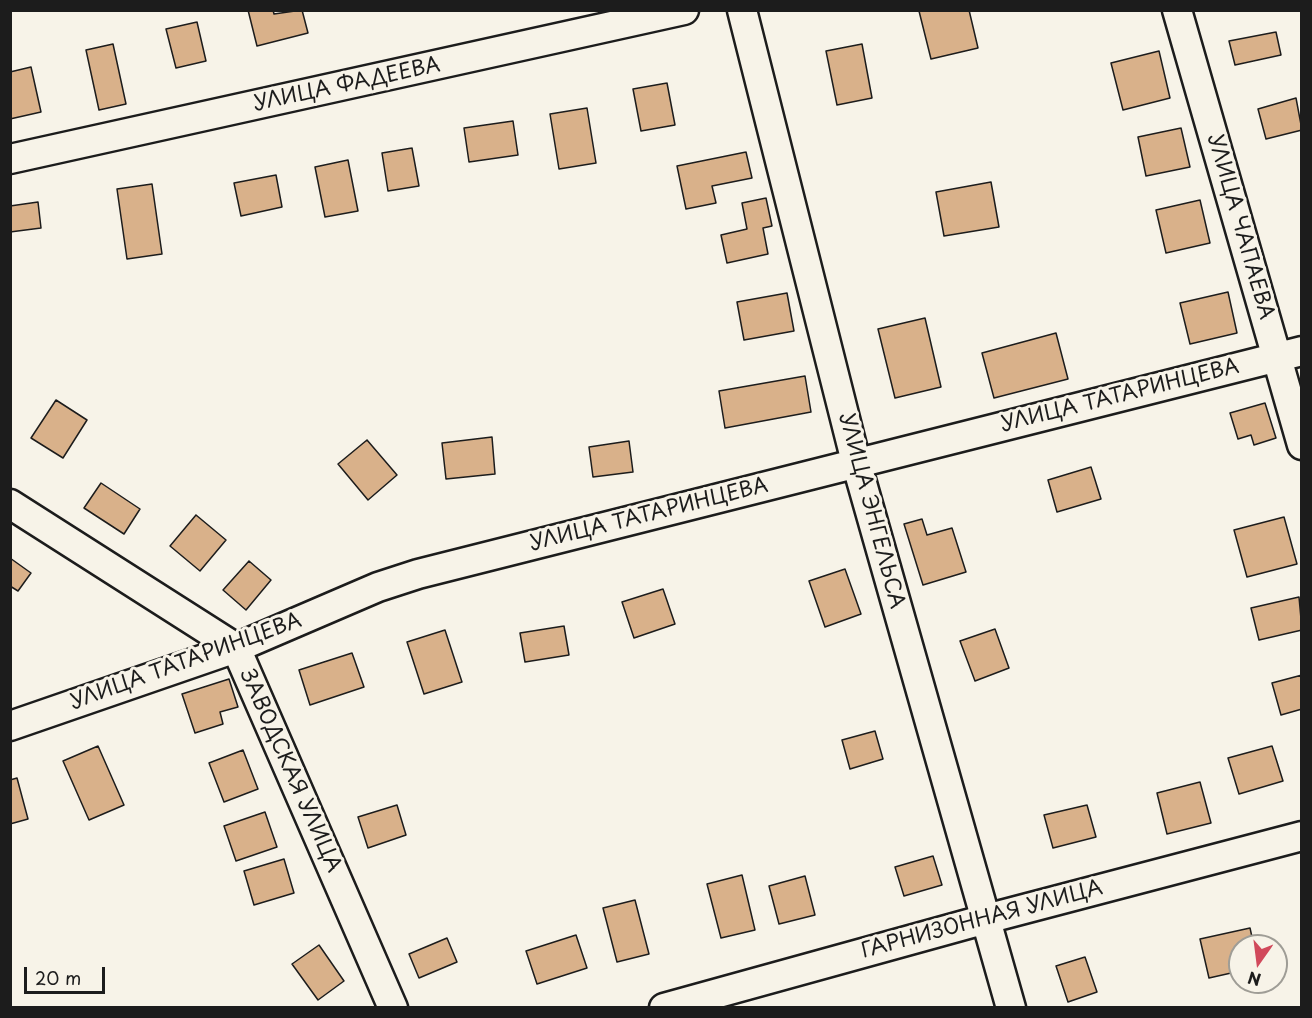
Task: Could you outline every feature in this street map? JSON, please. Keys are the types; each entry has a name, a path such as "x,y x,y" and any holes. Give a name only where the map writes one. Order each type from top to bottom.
{"street":[{"name":"УЛИЦА ФАДЕЕВА","path":"10,159 684,10"},
{"name":"УЛИЦА ЭНГЕЛЬСА","path":"742,10 856,462 1011,1008"},
{"name":"УЛИЦА ЧАПАЕВА","path":"1177,10 1290,354 1302,445"},
{"name":"УЛИЦА ТАТАРИНЦЕВА","path":"10,726 236,648 378,587 418,574 1290,354"},
{"name":"ЗАВОДСКАЯ УЛИЦА","path":"10,504 236,648 393,1008"},
{"name":"ГАРНИЗОННАЯ УЛИЦА","path":"664,1008 986,918 1302,836"}],"building":[{"path":"248,10 273,10 274,14 302,10 308,33 257,46"},
{"path":"969,10 978,48 931,59 919,11"},
{"path":"197,22 206,61 176,68 166,29"},
{"path":"1276,32 1281,55 1235,65 1229,41"},
{"path":"113,44 126,104 99,110 86,50"},
{"path":"862,44 872,98 837,105 826,51"},
{"path":"1159,51 1170,98 1123,110 1111,63"},
{"path":"31,67 41,112 10,119 10,72"},
{"path":"667,83 675,125 641,131 633,89"},
{"path":"1296,98 1302,130 1266,139 1258,109"},
{"path":"587,108 596,163 559,169 550,114"},
{"path":"513,121 518,155 469,162 464,128"},
{"path":"1181,128 1190,167 1146,176 1138,137"},
{"path":"412,148 419,186 388,191 382,153"},
{"path":"746,152 752,178 712,186 716,203 686,209 677,166"},
{"path":"348,160 358,211 325,217 315,167"},
{"path":"276,175 282,207 241,216 234,183"},
{"path":"991,182 999,227 944,236 936,192"},
{"path":"152,184 162,254 127,259 117,189"},
{"path":"766,198 772,226 763,228 768,254 727,263 721,235 747,229 742,203"},
{"path":"1200,200 1210,243 1166,253 1156,210"},
{"path":"38,202 41,228 10,232 10,206"},
{"path":"1228,292 1237,333 1190,344 1180,303"},
{"path":"787,293 794,331 744,340 737,302"},
{"path":"925,318 941,387 895,398 878,329"},
{"path":"1056,333 1068,379 994,398 982,353"},
{"path":"805,376 811,412 725,428 719,391"},
{"path":"56,400 87,420 63,458 31,438"},
{"path":"1265,403 1276,438 1254,445 1251,435 1238,439 1230,413"},
{"path":"492,437 495,474 446,479 442,443"},
{"path":"367,440 397,475 368,500 338,464"},
{"path":"629,441 633,472 593,477 589,447"},
{"path":"1091,467 1101,499 1057,512 1048,480"},
{"path":"101,483 140,509 124,534 84,508"},
{"path":"196,515 226,540 200,571 170,546"},
{"path":"1284,517 1297,564 1247,577 1234,530"},
{"path":"922,519 927,535 952,528 966,572 923,585 904,524"},
{"path":"10,558 31,573 18,591 10,586"},
{"path":"249,561 271,580 246,610 223,590"},
{"path":"845,569 861,614 825,627 809,581"},
{"path":"663,589 675,624 634,638 622,602"},
{"path":"1299,597 1302,630 1259,640 1251,608"},
{"path":"564,626 569,655 525,662 520,633"},
{"path":"995,629 1009,668 975,681 960,641"},
{"path":"445,630 462,682 424,694 407,642"},
{"path":"352,653 364,687 310,705 299,670"},
{"path":"1302,675 1302,709 1281,715 1272,683"},
{"path":"229,679 238,707 220,712 223,724 195,733 182,694"},
{"path":"875,731 883,759 850,769 842,740"},
{"path":"98,746 124,805 89,820 63,761"},
{"path":"1272,746 1283,781 1239,794 1228,758"},
{"path":"243,750 258,789 224,802 209,763"},
{"path":"17,778 28,819 10,824 10,780"},
{"path":"1200,782 1211,823 1167,834 1157,793"},
{"path":"397,805 406,835 368,848 358,817"},
{"path":"1087,805 1096,837 1053,848 1044,815"},
{"path":"265,812 277,847 236,861 224,826"},
{"path":"933,856 942,885 904,896 895,867"},
{"path":"284,859 294,893 254,905 244,871"},
{"path":"742,875 755,930 721,938 707,884"},
{"path":"805,876 815,915 779,924 769,886"},
{"path":"635,900 649,954 617,962 603,908"},
{"path":"1250,928 1251,934 1228,934 1228,974 1209,978 1200,939"},
{"path":"576,935 587,968 537,984 526,951"},
{"path":"447,938 457,962 419,978 409,954"},
{"path":"319,945 344,981 318,1000 292,964"},
{"path":"1085,957 1097,992 1068,1002 1056,966"}]}
